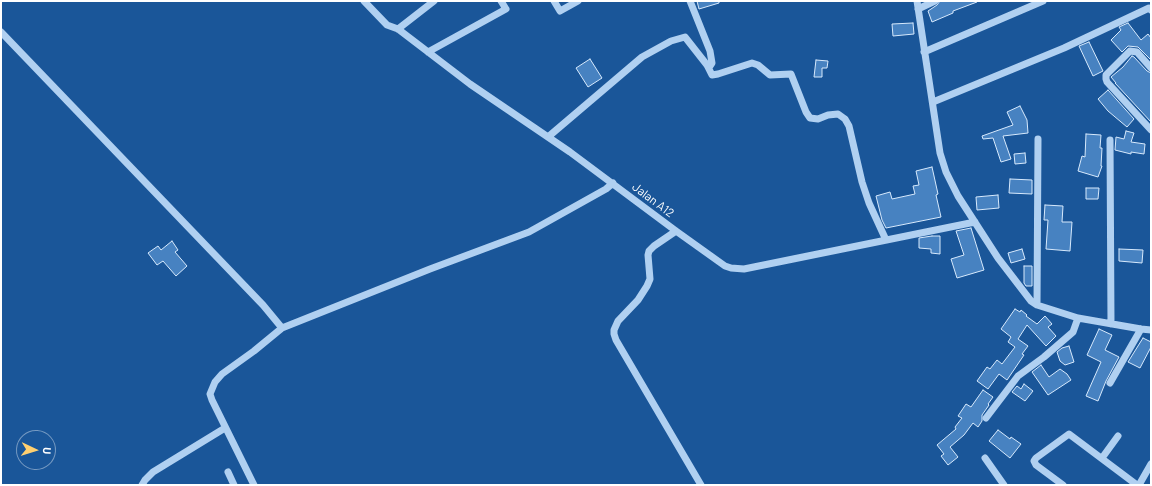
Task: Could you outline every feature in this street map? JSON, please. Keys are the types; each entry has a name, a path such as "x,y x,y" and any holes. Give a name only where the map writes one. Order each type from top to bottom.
{"street":[{"name":"Jalan A12","path":"364,1 388,25 398,29 470,84 613,183 724,266 738,269 975,222"},
{"path":"398,29 434,1"},
{"path":"428,52 506,9 501,1"},
{"path":"554,1 560,11 578,1"},
{"path":"690,1 710,51 712,62 710,66 707,65"},
{"path":"917,1 940,153 946,172 958,196 998,258 1031,301 1037,305 1078,318 1141,330 1151,330"},
{"path":"918,9 935,1"},
{"path":"924,52 1043,1"},
{"path":"933,102 1064,48 1149,8 1151,10"},
{"path":"1,32 263,305 282,328"},
{"path":"548,137 642,57 671,41 685,37 707,65 712,75 752,63 758,65 770,75 791,74 806,112 810,118 818,119 828,115 838,114 845,118 849,126 862,182 872,210 886,240"},
{"path":"1151,68 1137,52 1130,51 1108,72 1106,79 1107,82 1151,130"},
{"path":"1037,305 1038,139"},
{"path":"1110,140 1111,324"},
{"path":"254,485 225,428 210,394 215,382 222,374 254,351 282,328 430,269 529,232 606,189 613,183"},
{"path":"676,231 649,251 650,279 638,300 618,321 614,334 616,340 701,485"},
{"path":"986,418 1018,376 1044,357 1073,332 1078,318"},
{"path":"1110,383 1141,330"},
{"path":"142,485 153,472 225,428"},
{"path":"1063,485 1036,465 1034,461 1069,434 1138,485 1151,464"},
{"path":"1102,458 1118,436"},
{"path":"985,458 1004,485"},
{"path":"228,472 234,485"}],"building":[{"path":"697,1 719,1 719,3 699,9"},
{"path":"940,1 977,2 953,11 953,13 932,22 928,11"},
{"path":"913,23 914,34 893,36 892,24"},
{"path":"1128,23 1141,40 1148,34 1151,38 1151,60 1138,47 1128,46 1122,52 1111,40 1121,30 1119,27"},
{"path":"1089,42 1103,71 1093,76 1079,46"},
{"path":"1132,56 1151,73 1151,122 1111,77 1123,67"},
{"path":"590,59 602,78 588,87 576,68"},
{"path":"816,60 828,61 827,68 822,68 822,77 814,77"},
{"path":"1108,90 1134,119 1127,127 1108,111 1098,99"},
{"path":"1020,106 1027,120 1028,133 1003,136 1011,159 1001,162 993,138 983,139 982,136 1013,125 1007,112"},
{"path":"1126,131 1134,133 1131,142 1145,144 1144,154 1131,152 1131,154 1115,150 1116,137 1124,139"},
{"path":"1086,134 1101,135 1100,148 1102,148 1102,166 1098,177 1078,171 1082,156 1085,157"},
{"path":"1025,153 1026,163 1015,164 1014,154"},
{"path":"932,167 941,217 886,228 882,220 876,196 890,192 892,199 915,194 913,186 919,185 916,171"},
{"path":"1010,179 1032,180 1032,194 1009,193"},
{"path":"1086,188 1099,188 1098,199 1086,199"},
{"path":"998,195 999,208 977,210 976,197"},
{"path":"1045,205 1063,206 1062,222 1072,222 1070,251 1046,249 1048,220 1044,220"},
{"path":"971,228 984,270 957,278 951,259 964,255 956,231"},
{"path":"940,236 940,254 931,253 931,249 919,248 919,238"},
{"path":"172,241 178,250 175,252 187,266 176,276 163,261 157,265 148,253 158,246 161,250"},
{"path":"1022,249 1025,259 1011,263 1008,253"},
{"path":"1119,249 1143,250 1142,263 1119,261"},
{"path":"1024,266 1032,266 1032,286 1026,286 1024,283"},
{"path":"1015,309 1020,312 1021,310 1027,315 1026,316 1037,324 1045,316 1052,324 1048,327 1056,336 1046,346 1027,325 1018,339 1028,346 1022,354 1024,355 1007,380 999,374 988,389 977,381 987,367 990,369 997,360 1002,364 1015,347 1008,342 1011,337 1001,329"},
{"path":"1099,329 1112,335 1105,350 1119,357 1106,381 1098,401 1086,396 1101,362 1087,355"},
{"path":"1143,338 1151,342 1151,347 1140,368 1128,362"},
{"path":"1069,346 1074,362 1065,365 1060,361 1057,352 1062,348"},
{"path":"1041,365 1049,377 1060,369 1067,374 1071,380 1048,395 1032,372"},
{"path":"1024,384 1033,391 1025,401 1012,392 1017,386 1021,389"},
{"path":"983,390 993,397 982,415 982,421 978,427 973,423 964,435 950,447 958,457 948,465 941,456 944,454 937,445 956,429 955,427 962,418 958,416 966,404 971,407"},
{"path":"998,430 1010,439 1011,437 1021,444 1010,458 989,441"}]}
